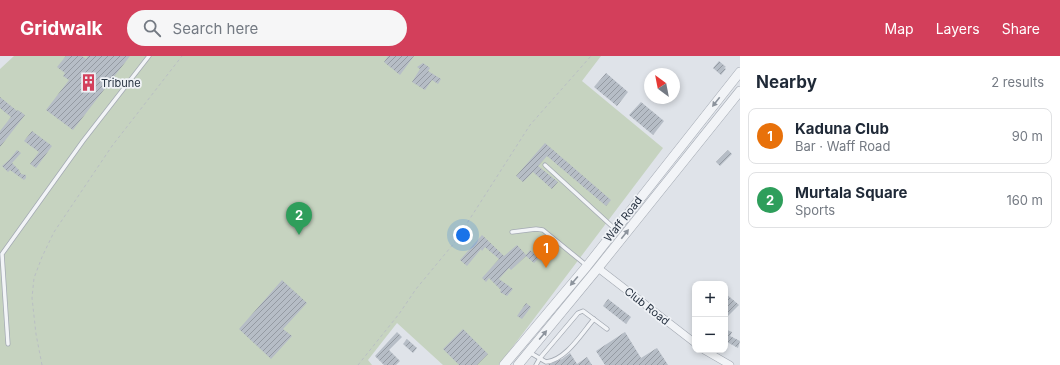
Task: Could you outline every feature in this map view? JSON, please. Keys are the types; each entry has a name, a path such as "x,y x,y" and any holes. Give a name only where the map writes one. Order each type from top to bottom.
{"street":[{"name":"Waff Road","path":"504,365 586,266 740,72"},
{"name":"Waff Road","path":"519,365 740,91"},
{"name":"Club Road","path":"598,268 692,341"},
{"path":"709,353 730,365"}],"lane":[{"path":"8,344 2,254 83,141 149,56"},
{"path":"545,165 615,229"},
{"path":"512,232 536,229 543,230 586,266"},
{"path":"536,365 540,358 578,313 582,311 607,329"},
{"path":"529,352 545,362 557,358 572,348 594,319"}],"path":[{"path":"42,365 36,334 32,298 34,278 42,257 54,232 112,146 182,56"},
{"path":"358,365 416,289 455,242 530,125 592,56"}],"green space":[{"path":"14,56 601,56 582,81 663,148 499,365 443,365 397,323 368,360 372,365 0,365 0,69"}],"building":[{"name":"Tribune","path":"66,56 82,56 86,59 88,56 130,56 73,130 46,110 69,80 63,76 65,73 57,67"},
{"path":"388,56 414,56 400,75 384,62"},
{"path":"719,61 726,67 721,75 713,68"},
{"path":"423,63 430,68 428,71 441,79 438,84 432,80 425,90 412,82 420,69 417,67"},
{"path":"606,73 628,92 617,106 594,87"},
{"path":"0,97 17,111 18,110 25,115 0,147 0,131 11,117 0,108"},
{"path":"641,102 664,121 653,135 629,115"},
{"path":"32,131 52,146 36,168 30,164 39,152 24,141"},
{"path":"545,143 611,200 606,206 547,156 538,166 558,182 552,189 533,172 523,182 516,176"},
{"path":"17,150 21,153 12,163 21,174 26,175 24,180 10,170 8,172 2,166"},
{"path":"728,150 732,154 720,166 716,162"},
{"path":"482,235 504,256 517,245 526,255 530,250 539,258 534,263 526,256 511,270 509,268 499,279 513,289 507,296 500,292 501,290 489,278 486,282 482,278 499,259 485,247 482,251 481,249 467,266 460,260"},
{"path":"282,280 307,303 283,329 292,336 271,359 239,329"},
{"path":"728,296 739,305 728,316"},
{"path":"608,299 631,317 626,324 603,306"},
{"path":"526,303 531,307 522,319 517,316"},
{"path":"463,329 488,354 477,365 459,365 443,349"},
{"path":"728,330 732,332 730,336 740,341 738,348 728,343"},
{"path":"397,332 402,337 389,350 400,361 396,365 384,365 375,356"},
{"path":"625,332 641,358 657,348 668,365 605,365 596,351"},
{"path":"407,339 417,348 413,353 403,344"},
{"path":"570,353 577,364 587,357 592,365 547,365 562,359"}],"place":[{"name":"Tribune","path":"88,83"},
{"name":"Murtala Square","path":"299,235"},
{"name":"Kaduna Club","path":"546,268"}]}
